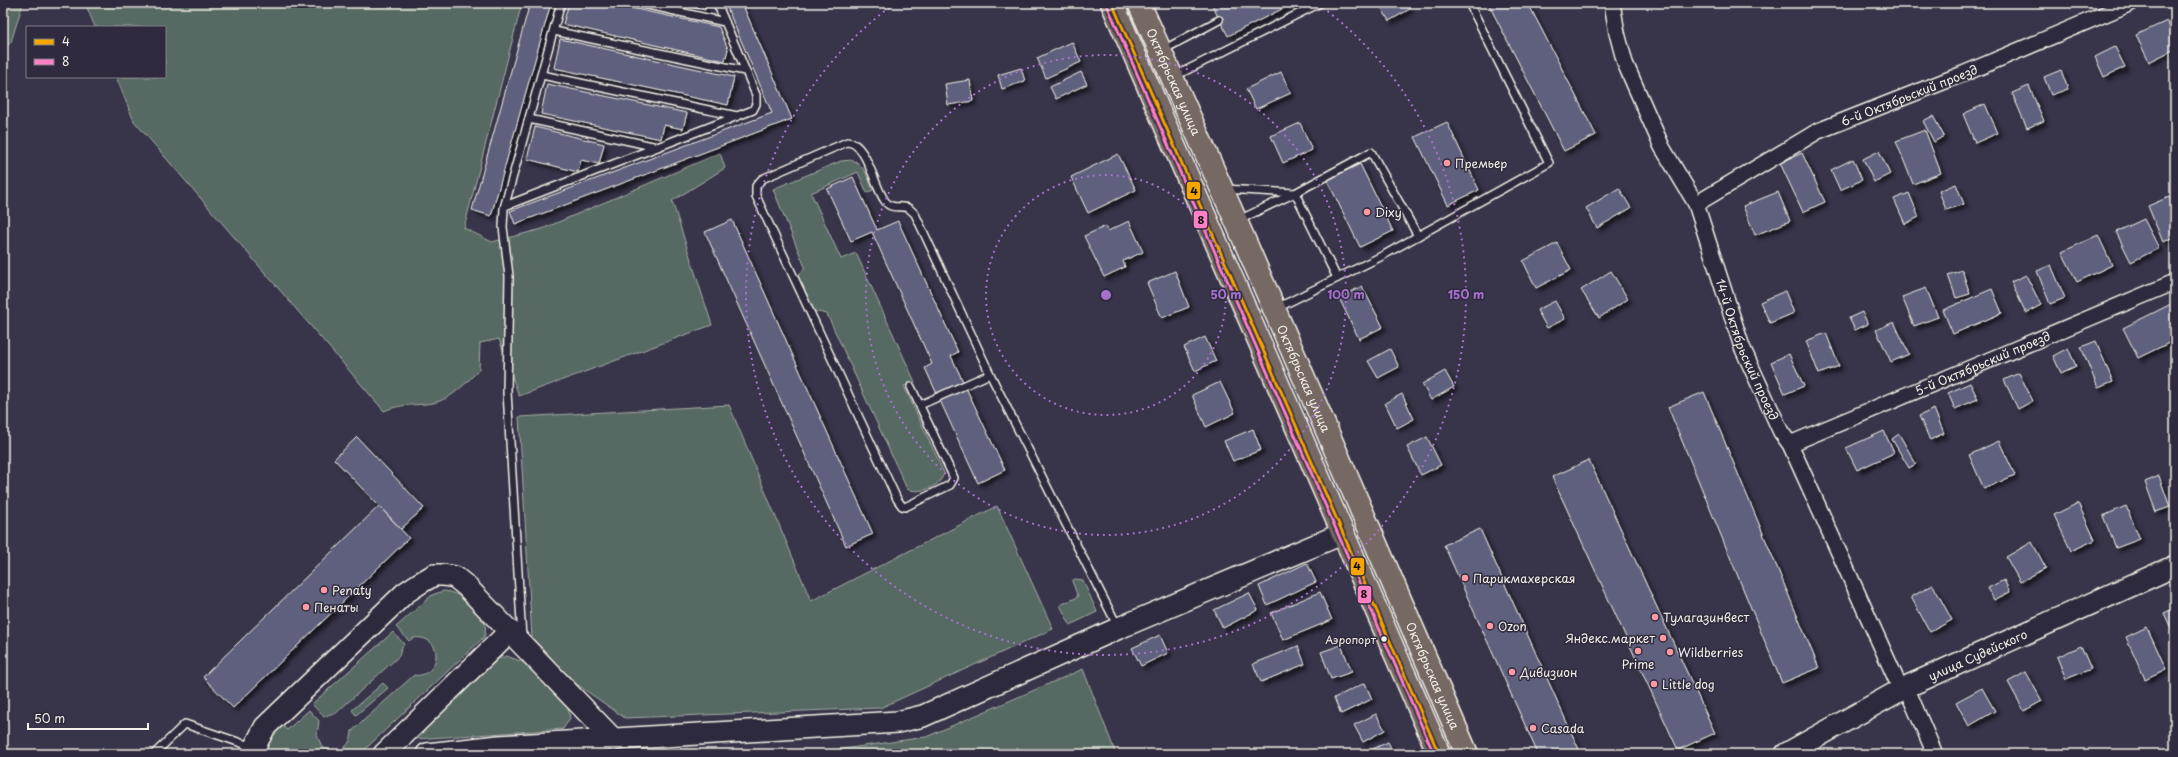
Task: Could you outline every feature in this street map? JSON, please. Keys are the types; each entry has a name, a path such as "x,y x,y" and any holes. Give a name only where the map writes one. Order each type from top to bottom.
{"main road":[{"name":"Октябрьская улица","path":"1112,3 1439,754"},
{"name":"Октябрьская улица","path":"1139,3 1236,221 1467,754"},
{"path":"1344,533 1366,522"}],"street":[{"name":"14-й Октябрьский проезд","path":"1612,3 1617,33 1625,63 1662,147 1696,204 1742,347 1781,432 1790,444 1935,754"},
{"name":"6-й Октябрьский проезд","path":"1696,204 1818,131 1963,74 2131,3"},
{"name":"5-й Октябрьский проезд","path":"1790,444 2175,282"},
{"path":"427,754 499,746 898,722 923,716 1119,628 1344,533"},
{"name":"улица Судейского","path":"1786,754 1903,688 2175,566"},
{"path":"254,751 265,728 405,593 434,575 455,577 614,740"},
{"path":"384,754 516,638"}],"lane":[{"path":"516,638 507,392 509,276 503,227 504,206 561,3"},
{"path":"639,3 725,22"},
{"path":"504,206 753,110 756,104 756,95 717,3"},
{"path":"1173,77 1320,3"},
{"path":"1274,310 1418,236 1549,163 1469,3"},
{"path":"1161,51 1219,20"},
{"path":"554,31 745,71"},
{"path":"542,75 737,116"},
{"path":"529,119 657,147"},
{"path":"911,387 953,473 954,480 950,485 905,507 902,506 897,499 756,196 756,186 762,180 847,142 857,145 884,201 894,207 907,208 915,214 990,374 1119,628"},
{"path":"1236,221 1295,193 1371,152 1418,236"},
{"path":"1222,189 1295,193"},
{"path":"1295,193 1337,278"},
{"path":"920,405 990,374"},
{"path":"154,754 185,724 254,751"}],"green space":[{"path":"3,3 23,3 11,42 3,50"},
{"path":"85,3 522,3 464,228 492,242 542,229 720,153 725,168 672,201 712,325 519,396 499,339 480,343 479,370 464,385 452,394 433,403 403,406 384,411 134,121 116,78 166,78 166,26 95,26"},
{"path":"853,160 863,169 873,190 867,193 858,172 811,193 841,259 856,253 915,382 904,386 944,473 938,483 923,490 918,491 907,489 827,314 814,311 798,276 805,267 773,189 841,161"},
{"path":"729,405 811,601 997,506 1053,629 880,708 625,718 575,683 532,638 519,417"},
{"path":"1075,579 1083,580 1097,612 1070,625 1060,605 1078,597 1072,581"},
{"path":"443,591 458,595 474,606 484,621 486,629 484,637 360,754 267,754 267,746 279,722 287,730 309,710 319,721 317,735 322,747 333,750 342,749 349,742 352,731 414,675 422,675 428,671 436,660 434,646 429,641 421,638 414,638 409,641 396,627 432,595"},
{"path":"393,632 404,644 399,656 335,714 330,714 324,717 312,704"},
{"path":"507,656 525,663 568,708 570,718 563,729 415,739 413,737 494,660"},
{"path":"1083,669 1116,754 808,754 926,737"},
{"path":"383,683 388,688 356,715 352,710"}],"building":[{"path":"530,3 551,3 491,216 472,210"},
{"path":"569,3 608,3 719,27 728,49 725,61 563,24"},
{"path":"672,3 707,3 705,10"},
{"path":"725,3 742,3 792,119 515,224 510,211 772,113"},
{"path":"1211,3 1294,3 1228,36"},
{"path":"1388,3 1407,3 1410,9 1389,21 1381,7"},
{"path":"1488,3 1528,3 1596,135 1564,151"},
{"path":"2167,21 2175,38 2175,49 2149,62 2136,35"},
{"path":"560,39 734,77 728,105 554,68"},
{"path":"1072,42 1081,62 1046,78 1037,58"},
{"path":"2115,47 2125,67 2104,77 2095,57"},
{"path":"1021,68 1025,81 1002,89 998,75"},
{"path":"2061,70 2068,89 2051,95 2044,77"},
{"path":"1081,72 1087,84 1056,99 1050,87"},
{"path":"1281,72 1291,93 1256,109 1246,89"},
{"path":"970,80 973,101 948,105 945,84"},
{"path":"547,84 687,113 683,129 664,125 661,139 541,114"},
{"path":"2029,86 2044,121 2027,128 2012,93"},
{"path":"1985,104 1998,133 1975,143 1963,114"},
{"path":"1933,116 1944,136 1934,142 1923,121"},
{"name":"Премьер","path":"1447,122 1479,190 1448,205 1415,137"},
{"path":"1300,123 1312,150 1283,163 1271,136"},
{"path":"535,127 604,144 599,164 581,160 578,172 527,159"},
{"path":"1925,130 1941,173 1913,184 1896,141"},
{"path":"1879,151 1890,174 1874,182 1863,159"},
{"path":"1802,153 1825,202 1803,212 1780,163"},
{"path":"1118,154 1136,190 1088,213 1071,177"},
{"path":"1853,159 1862,180 1840,190 1831,170"},
{"path":"1360,164 1393,231 1360,247 1327,180"},
{"path":"853,177 877,230 898,221 958,352 951,356 1005,470 978,483 925,368 932,364 872,232 851,241 827,189"},
{"path":"1956,184 1964,204 1946,210 1939,191"},
{"path":"1619,188 1631,208 1597,228 1586,208"},
{"path":"1778,192 1790,221 1755,235 1743,206"},
{"path":"1909,193 1919,217 1905,224 1894,199"},
{"path":"2169,197 2173,205 2175,205 2175,237 2163,242 2148,206"},
{"path":"2144,219 2159,248 2131,262 2116,232"},
{"path":"732,220 873,534 846,546 705,232"},
{"path":"1129,221 1143,252 1123,261 1125,267 1104,277 1084,236 1106,226 1108,231"},
{"path":"2098,235 2112,265 2077,282 2062,252"},
{"path":"1557,243 1571,270 1536,288 1523,261"},
{"path":"2051,265 2065,298 2050,304 2037,271"},
{"path":"1962,270 1970,294 1956,298 1948,275"},
{"path":"1175,271 1189,307 1162,318 1147,283"},
{"path":"1611,271 1628,299 1599,318 1581,290"},
{"path":"2026,275 2041,305 2026,313 2011,282"},
{"path":"1362,286 1383,327 1359,339 1339,298"},
{"path":"1926,288 1938,317 1914,326 1902,297"},
{"path":"1992,289 2002,313 1953,334 1943,310"},
{"path":"1785,291 1794,313 1770,323 1760,302"},
{"path":"1555,301 1565,319 1547,328 1537,310"},
{"path":"2175,302 2175,340 2138,358 2123,328"},
{"path":"1862,312 1868,324 1855,330 1849,318"},
{"path":"1894,322 1909,354 1891,362 1876,330"},
{"path":"1826,333 1839,366 1819,374 1806,341"},
{"path":"1205,337 1216,361 1195,371 1184,347"},
{"path":"2096,341 2113,382 2098,388 2081,347"},
{"path":"2068,348 2076,366 2061,373 2053,356"},
{"path":"1390,349 1399,367 1378,378 1368,361"},
{"path":"1789,354 1804,386 1785,394 1771,362"},
{"path":"1445,371 1454,387 1431,400 1422,384"},
{"path":"2019,373 2033,401 2018,409 2004,380"},
{"path":"1220,382 1235,413 1206,427 1192,395"},
{"path":"1970,383 1978,399 1955,409 1948,393"},
{"path":"1704,392 1819,668 1782,683 1668,407"},
{"path":"1402,394 1414,419 1397,428 1385,403"},
{"path":"1934,409 1944,433 1930,440 1919,416"},
{"path":"1253,429 1261,450 1233,461 1224,441"},
{"path":"1884,431 1894,453 1857,470 1846,448"},
{"path":"1899,434 1916,464 1909,468 1892,439"},
{"path":"357,437 424,508 401,529 334,459"},
{"path":"1427,437 1441,465 1421,475 1407,447"},
{"path":"1999,441 2015,475 1984,489 1969,455"},
{"path":"1589,460 1715,733 1678,750 1552,477"},
{"path":"2159,476 2170,507 2156,512 2145,482"},
{"path":"2078,503 2095,540 2071,551 2054,515"},
{"name":"Пенаты","path":"379,506 409,538 233,708 203,677"},
{"path":"2126,506 2140,539 2116,548 2103,516"},
{"path":"1480,529 1581,754 1538,754 1444,545"},
{"path":"2032,542 2046,568 2020,582 2006,557"},
{"path":"1307,563 1316,582 1267,605 1259,586"},
{"path":"2004,580 2010,592 1994,600 1988,588"},
{"path":"1933,585 1952,620 1930,632 1911,597"},
{"path":"1320,592 1332,620 1283,640 1271,613"},
{"path":"1249,593 1258,610 1223,628 1214,610"},
{"path":"2175,608 2175,637 2164,613"},
{"path":"2147,627 2166,669 2145,679 2126,637"},
{"path":"1160,635 1168,653 1141,666 1132,648"},
{"path":"1341,645 1352,672 1331,679 1321,652"},
{"path":"1298,646 1305,664 1261,682 1253,664"},
{"path":"2081,646 2091,669 2066,679 2057,657"},
{"path":"2026,672 2042,701 2024,711 2008,682"},
{"path":"1365,683 1372,699 1341,714 1334,698"},
{"path":"1982,688 1995,711 1969,726 1956,702"},
{"path":"1376,714 1385,730 1363,742 1354,725"},
{"path":"1388,742 1394,754 1362,754"}],"transit line":[{"name":"4","path":"1112,3 1439,754"},
{"name":"8","path":"1107,5 1434,754"}],"place":[{"name":"Премьер","path":"1447,163"},
{"name":"Dixy","path":"1367,212"},
{"name":"Парикмахерская","path":"1465,578"},
{"name":"Penaty","path":"324,590"},
{"name":"Пенаты","path":"306,607"},
{"name":"Тулагазинвест","path":"1655,617"},
{"name":"Ozon","path":"1490,626"},
{"name":"Яндекс.маркет","path":"1663,638"},
{"name":"Аэропорт","path":"1384,639"},
{"name":"Prime","path":"1638,651"},
{"name":"Wildberries","path":"1670,652"},
{"name":"Дивизион","path":"1512,672"},
{"name":"Little dog","path":"1654,684"},
{"name":"Casada","path":"1533,728"}]}
